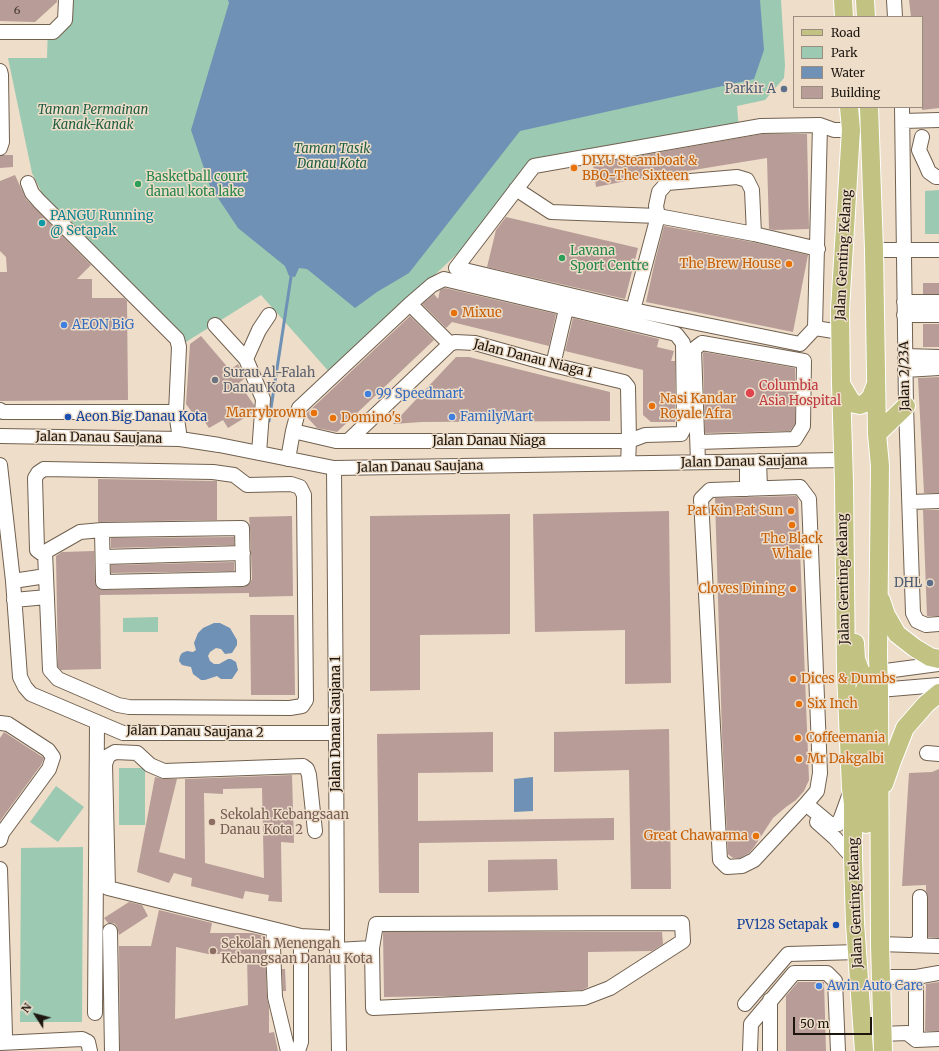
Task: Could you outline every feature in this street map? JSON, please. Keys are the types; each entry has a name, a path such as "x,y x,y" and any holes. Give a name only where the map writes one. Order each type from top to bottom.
{"main road":[{"path":"843,0 844,16"},
{"path":"865,0 866,16"},
{"name":"Jalan Genting Kelang","path":"850,108 840,332 846,672 851,788 854,804 853,858 855,905 864,1051"},
{"name":"Jalan Genting Kelang","path":"869,108 874,250 876,384 880,466 875,682 879,805 882,1042"},
{"path":"841,384 851,401 860,405 865,403 871,397 876,384"},
{"path":"878,434 906,406"},
{"path":"842,442 852,469 855,652 858,666 875,682 863,694 866,816 865,863 863,887 855,905"},
{"path":"878,592 886,615 897,634 930,657 939,659"},
{"path":"879,805 892,761 906,728 926,704 939,693"}],"street":[{"path":"0,32 53,32 65,20 66,0"},
{"path":"894,0 895,16"},
{"path":"0,71 2,142 0,148"},
{"path":"902,114 939,120"},
{"name":"Jalan 2/23A","path":"902,114 905,363 913,613 917,621 926,624 939,624"},
{"path":"820,125 815,328 800,344 633,310 456,268 534,166 761,126 820,125 834,130 850,130"},
{"path":"922,137 919,150 930,172 936,177 939,177"},
{"path":"633,310 658,216 656,206 659,192 667,183 736,176 747,180 752,190 754,234"},
{"path":"28,183 32,193 39,201 177,339 179,347 176,412 180,439"},
{"path":"516,189 551,212 658,216 754,234 818,249"},
{"path":"874,250 939,250"},
{"path":"288,459 299,408 410,304 432,285 444,279 566,309 553,365"},
{"path":"904,309 939,302"},
{"path":"348,441 450,344 410,304"},
{"name":"Jalan Danau Niaga","path":"293,431 336,441 629,441 645,435 681,434 684,428 683,344 676,334 566,309"},
{"path":"904,309 939,315"},
{"path":"246,359 259,330 269,315"},
{"path":"215,325 246,359 263,399 259,453"},
{"path":"815,328 840,332"},
{"name":"Jalan Danau Niaga 1","path":"450,344 455,342 475,343 553,365 624,382 628,387 628,463"},
{"path":"705,442 795,439 803,426 804,361 702,343 694,349 705,442 705,462"},
{"path":"905,363 939,357"},
{"path":"905,363 939,368"},
{"path":"0,410 3,412 176,412"},
{"name":"Jalan Danau Saujana","path":"0,436 180,439 334,468 842,460"},
{"path":"753,462 754,488"},
{"name":"Jalan Danau Saujana 2","path":"0,465 20,676 25,687 31,694 123,733 336,733"},
{"name":"Jalan Danau Saujana 1","path":"334,468 339,1051"},
{"path":"45,552 50,670 58,679 118,705 129,707 290,708 302,706 306,700 304,495 300,487 292,484 247,485 234,476 213,472 44,469 38,473 35,478 37,550 45,552 80,532 102,530 242,528 243,579 103,582 102,530"},
{"path":"800,487 809,498 820,773 817,791 754,860 742,866 727,867 720,860 701,499 710,490 754,488 800,487"},
{"path":"910,502 939,500"},
{"path":"103,557 242,553"},
{"path":"12,581 46,576"},
{"path":"14,600 47,597"},
{"path":"875,682 939,664"},
{"path":"875,682 939,684"},
{"path":"97,722 105,936 112,1051"},
{"path":"0,723 8,724 48,750 54,757 49,769 2,833 0,840"},
{"path":"314,831 309,775 307,769 303,766 164,771 150,765 137,753 115,752 108,756 105,764 108,888 274,930 337,944 372,948"},
{"path":"804,807 830,824 838,824 851,788"},
{"path":"804,807 853,858"},
{"path":"0,869 5,1035 0,1035"},
{"path":"914,945 920,940 920,897"},
{"path":"682,923 683,941 610,988 584,998 373,1008 372,948 376,924 682,923"},
{"path":"274,930 273,947 275,997 288,1051"},
{"path":"95,1012 105,936"},
{"path":"298,1051 301,1042 301,936"},
{"path":"880,944 939,946"},
{"path":"768,1004 748,1000 788,954 858,952"},
{"path":"750,1051 751,1024 794,973 827,973 835,981 838,1051"},
{"path":"880,977 916,977 939,974"},
{"path":"916,977 916,1040"},
{"path":"768,1004 770,1051"},
{"path":"882,1042 907,1033 916,1040 939,1039"},
{"path":"0,1043 82,1040 88,1042 90,1051"}],"green space":[{"name":"Taman Tasik Danau Kota","path":"69,0 781,0 785,65 784,78 765,100 737,106 739,129 529,161 484,228 331,374 261,295 186,342 42,193 32,173 8,58 47,58 48,26 69,6"},
{"path":"939,190 939,234 925,234 925,191"},
{"path":"158,617 158,632 123,632 123,618"},
{"path":"119,768 145,768 145,825 119,825"},
{"path":"56,786 84,807 58,842 30,822"},
{"path":"83,847 82,1022 20,1022 21,848"}],"water":[{"path":"228,0 760,0 764,50 754,79 520,131 409,273 377,292 355,308 307,269 299,268 295,277 289,276 285,266 238,228 210,186 191,130 229,3"},
{"path":"214,623 220,623 230,628 237,640 237,645 232,653 225,654 221,649 216,648 210,652 208,656 210,661 214,664 219,664 228,659 236,662 238,670 232,679 221,679 217,676 201,680 193,674 191,667 182,665 179,661 182,653 187,651 193,652 196,650 194,643 198,633 203,628"},
{"path":"533,777 533,811 514,812 514,779"}],"building":[{"path":"0,0 57,0 57,2 35,22 0,21"},
{"path":"909,0 939,0 939,108 922,110 923,16 911,16"},
{"path":"762,134 807,134 809,229 769,229 767,158 596,187 593,164"},
{"path":"13,155 13,167 0,168 0,156"},
{"name":"AEON BiG","path":"15,175 26,199 91,265 77,279 92,279 92,298 124,298 127,301 128,400 0,401 0,272 7,272 6,257 0,251 0,181"},
{"name":"Lavana Sport Centre","path":"506,217 638,248 625,299 487,267 496,230"},
{"path":"664,226 752,242 808,255 793,332 646,302"},
{"path":"923,283 939,283 939,294 923,294"},
{"path":"445,288 556,314 549,346 452,322 446,328 422,304 434,294 438,299 440,290"},
{"path":"410,316 434,340 337,432 317,428 306,416 307,413"},
{"path":"573,318 659,339 657,347 674,351 671,361 675,361 675,422 651,422 643,415 643,370 565,351"},
{"path":"923,324 939,324 939,347 923,347"},
{"name":"Surau Al-Falah Danau Kota","path":"201,336 230,370 238,364 245,378 239,383 254,405 254,412 228,428 223,420 209,428 203,419 199,422 186,404 190,344"},
{"path":"704,352 795,368 795,424 790,431 705,433"},
{"path":"456,357 469,357 610,392 610,421 422,422 393,424"},
{"path":"939,377 939,493 924,493 918,378"},
{"path":"98,479 217,481 217,520 98,522"},
{"path":"796,496 798,498 809,780 804,791 796,800 773,818 749,853 740,858 733,858 728,854 722,734 715,498"},
{"path":"923,510 939,510 939,616 927,616"},
{"path":"669,511 671,683 625,684 625,630 535,632 533,514"},
{"path":"510,514 510,634 420,635 420,690 370,691 370,516"},
{"path":"292,516 293,596 249,597 249,593 100,595 101,669 61,670 58,667 56,556 62,552 94,551 95,583 99,589 103,590 244,587 250,583 252,579 249,517"},
{"path":"234,537 234,545 111,548 111,538"},
{"path":"234,562 234,571 111,573 111,565"},
{"path":"250,615 294,615 295,695 251,695"},
{"path":"669,729 671,889 631,889 629,770 554,772 554,732"},
{"path":"4,732 44,758 41,765 0,821 0,738"},
{"path":"493,732 493,772 418,773 418,821 614,818 614,840 419,843 419,893 379,893 377,734"},
{"path":"939,769 939,938 928,937 928,897 926,885 902,886 909,773 932,772"},
{"path":"292,775 294,843 281,842 282,902 268,901 269,895 245,891 243,899 191,886 192,878 174,873 169,883 137,872 155,777 177,779 159,852 185,859 185,779","holes":["262,788 264,878 205,863 204,793 223,794 223,789"]},
{"path":"557,859 558,890 488,892 488,860"},
{"path":"129,902 142,905 148,916 119,935 117,926 114,923 108,923 104,918"},
{"path":"159,910 212,923 210,933 252,933 265,936 269,1033 274,1032 278,1051 120,1051 119,946 151,946","holes":["176,947 208,954 247,954 248,1005 175,1019"]},
{"path":"383,932 662,932 663,944 652,951 588,952 588,987 582,990 454,996 384,997"},
{"path":"282,969 285,969 286,991 283,991"},
{"path":"798,982 824,982 826,1051 786,1051 786,996"},
{"path":"939,982 939,1031 925,1031 926,984"}],"waterway":[{"path":"269,421 291,277"}],"place":[{"name":"Parkir A","path":"784,89"},
{"name":"DIYU Steamboat & BBQ-The Sixteen","path":"574,168"},
{"name":"Basketball court danau kota lake","path":"138,184"},
{"name":"PANGU Running @ Setapak","path":"42,223"},
{"name":"Lavana Sport Centre","path":"562,258"},
{"name":"The Brew House","path":"789,264"},
{"name":"Mixue","path":"454,313"},
{"name":"AEON BiG","path":"64,325"},
{"name":"Surau Al-Falah Danau Kota","path":"215,380"},
{"name":"Columbia Asia Hospital","path":"750,393"},
{"name":"99 Speedmart","path":"368,394"},
{"name":"Nasi Kandar Royale Afra","path":"652,406"},
{"name":"Marrybrown","path":"314,413"},
{"name":"Aeon Big Danau Kota","path":"68,417"},
{"name":"FamilyMart","path":"452,417"},
{"name":"Domino's","path":"333,418"},
{"name":"Pat Kin Pat Sun","path":"791,511"},
{"name":"The Black Whale","path":"792,525"},
{"name":"DHL","path":"930,583"},
{"name":"Cloves Dining","path":"793,589"},
{"name":"Dices & Dumbs","path":"793,679"},
{"name":"Six Inch","path":"799,704"},
{"name":"Coffeemania","path":"798,738"},
{"name":"Mr Dakgalbi","path":"799,759"},
{"name":"Sekolah Kebangsaan Danau Kota 2","path":"212,822"},
{"name":"Great Chawarma","path":"756,836"},
{"name":"PV128 Setapak","path":"836,925"},
{"name":"Sekolah Menengah Kebangsaan Danau Kota","path":"213,951"},
{"name":"Awin Auto Care","path":"819,986"}],"park label":[{"name":"Taman Permainan Kanak-Kanak","path":"93,118"}]}
